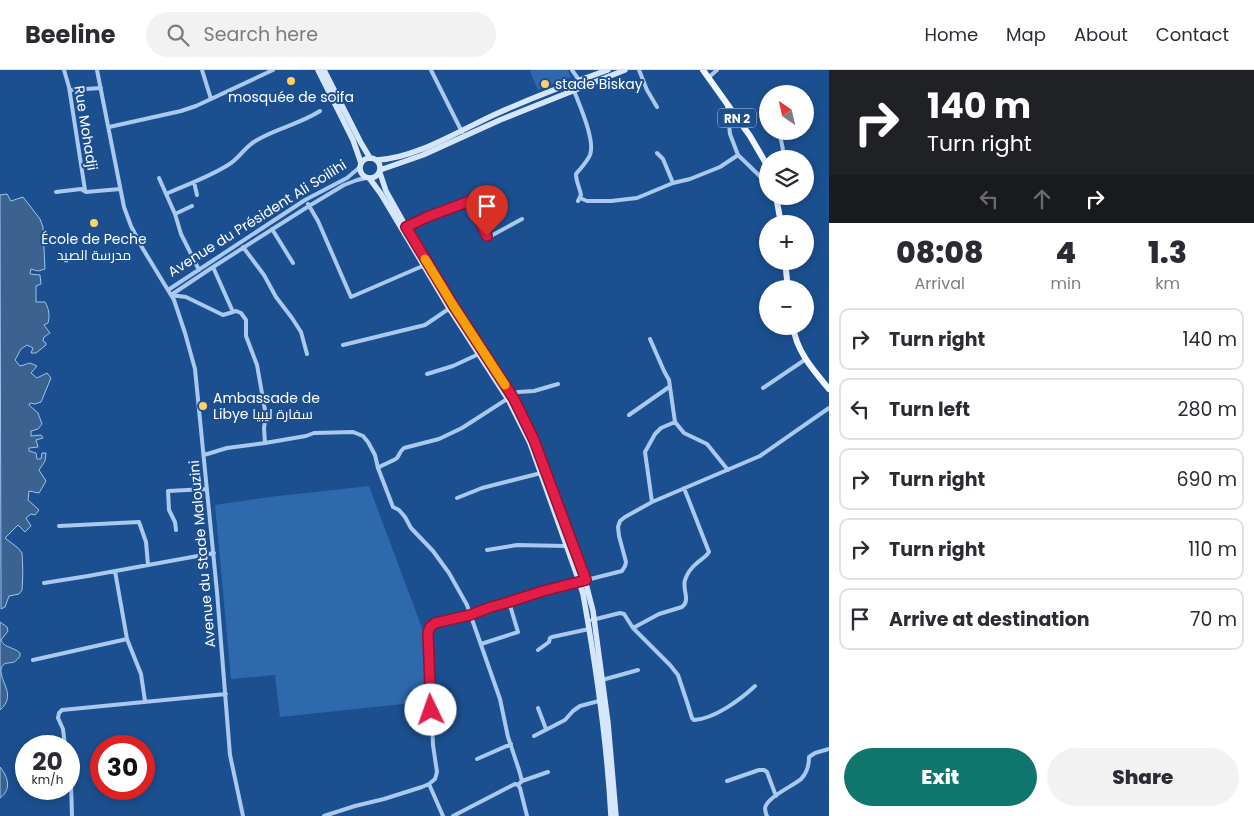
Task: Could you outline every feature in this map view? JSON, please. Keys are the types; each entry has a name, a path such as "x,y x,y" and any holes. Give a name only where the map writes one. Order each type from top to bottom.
{"main road":[{"path":"318,70 353,140 361,165 361,174 368,178 381,194 451,307 510,397 534,440 566,546 582,580 589,629 608,723 616,816"},
{"path":"324,70 370,158"},
{"path":"361,165 365,159 390,160 399,157 500,120 573,90 580,84 607,72 625,70"},
{"name":"RN 2","path":"703,70 759,152"},
{"path":"368,178 376,177 380,171 423,154 498,113 571,83 580,84"},
{"path":"377,160 380,164 380,171 386,191 426,265"},
{"path":"794,335 800,350 829,389"},
{"path":"543,473 595,620 600,681 599,701 607,762 611,816"}],"street":[{"name":"Rue Mohadji","path":"64,70 70,90 85,190"},
{"name":"Avenue du Stade Malouzini","path":"98,70 124,207 131,226 174,300 195,369 214,553 230,755 244,816"},
{"path":"202,70 211,99"},
{"path":"109,127 181,111 273,70"},
{"path":"431,70 463,133"},
{"path":"572,70 580,84"},
{"path":"640,70 647,90 657,107"},
{"path":"708,78 717,70"},
{"path":"571,83 589,132 592,150 589,158 576,174 576,182 580,188 581,195 579,199 587,201 632,200 673,183 690,179 715,169 738,155"},
{"path":"70,90 101,88"},
{"path":"726,104 730,134 738,155 759,175"},
{"path":"166,194 230,164 248,145 258,139 320,111"},
{"path":"657,153 663,159 673,183"},
{"name":"Avenue du Président Ali Soilihi","path":"170,293 199,270 305,200 347,178 361,165"},
{"path":"159,178 175,214 181,234 199,270"},
{"name":"Avenue du Président Ali Soilihi","path":"170,293 344,185 368,178"},
{"path":"194,182 197,195"},
{"path":"56,192 82,188 86,192 120,189"},
{"path":"305,200 318,221 351,297 426,265"},
{"path":"406,227 467,202 476,212 487,236 522,219"},
{"path":"175,214 192,206"},
{"path":"272,229 293,263"},
{"path":"243,247 264,274 276,297 301,332 307,354"},
{"path":"213,267 233,312"},
{"path":"170,293 186,297 224,315 241,312 246,320 246,336 257,365 266,416 264,428 265,443"},
{"path":"343,345 425,325 451,307"},
{"path":"650,339 669,380 675,422 684,433 707,444 728,470"},
{"path":"427,374 453,366 481,353"},
{"path":"763,388 806,359"},
{"path":"378,468 395,460 404,448 439,439 462,428 518,392 534,391 558,384"},
{"path":"629,416 670,386"},
{"path":"324,816 429,784 435,778 437,772 433,745 428,633 430,627 435,623 470,615 543,591 622,571 626,562 618,528 620,521 625,517 652,502 760,456 829,408"},
{"path":"652,502 645,452 655,434 662,428 675,422"},
{"path":"204,455 227,448 306,436 314,433 352,432 363,436 375,455 393,507 399,510 411,528 433,551 449,573 467,605 500,699 522,781"},
{"path":"457,498 482,488 543,473"},
{"path":"633,628 659,614 686,604 685,580 696,563 707,555 708,552 684,488"},
{"path":"176,530 175,522 169,510 168,491 207,489"},
{"path":"59,526 139,522 146,542 148,565"},
{"path":"487,550 517,545 566,546"},
{"path":"44,582 214,553"},
{"path":"115,571 127,639 141,674 145,701"},
{"path":"481,644 518,632 509,602"},
{"path":"588,621 620,613 624,614 633,628 678,675 694,720 711,716 727,707 743,697 754,686"},
{"path":"538,650 549,642 552,637 589,629"},
{"path":"33,660 127,639"},
{"path":"600,681 638,670"},
{"path":"63,735 58,718 62,710 226,694"},
{"path":"534,736 565,720 580,706 599,701"},
{"path":"538,708 546,729"},
{"path":"477,759 511,744"},
{"path":"767,816 765,809 767,803 802,778 808,768 809,757 829,749"},
{"path":"727,781 764,770 767,772 776,796"},
{"path":"453,816 515,784 518,785 522,781 548,772"},
{"path":"429,784 443,816"},
{"path":"518,785 527,816"},
{"path":"72,800 72,816"}],"shaded area":[{"name":"stade Biskay","path":"568,70 571,77 538,90 530,71"},
{"path":"7,194 11,201 23,197 40,219 43,227 45,269 38,271 31,269 30,274 40,275 41,284 36,286 36,302 45,302 49,312 48,323 44,325 50,333 44,337 43,341 46,345 36,353 31,353 33,348 27,345 21,349 15,360 20,366 30,363 37,366 31,373 37,378 47,373 51,378 41,402 30,403 29,405 38,413 42,424 38,429 31,431 31,436 41,435 43,438 36,440 38,447 29,448 29,451 36,453 37,459 41,459 42,453 46,453 45,461 39,470 46,481 39,493 29,491 28,500 39,510 35,515 31,514 26,518 31,526 25,532 18,525 5,538 22,553 22,590 19,594 9,596 5,607 1,609 0,195"},
{"path":"369,486 428,644 432,701 280,717 275,675 231,679 215,505"},
{"path":"0,622 7,627 8,631 1,640 2,643 18,651 20,656 14,662 2,666 1,674 8,694 5,705 0,710"},
{"path":"0,767 8,783 6,791 0,798"}],"slow traffic":[{"path":"425,259 505,385"}],"place":[{"name":"mosquée de soifa","path":"291,81"},
{"name":"stade Biskay","path":"545,84"},
{"name":"École de Peche مدرسة الصيد","path":"94,223"},
{"name":"Ambassade de Libye سفارة ليبيا","path":"203,406"}],"route":[{"path":"431,710 428,633 430,627 435,623 470,615 543,591 586,580 534,440 514,399 427,264 406,227 462,203 469,202 476,212 487,236"}]}
